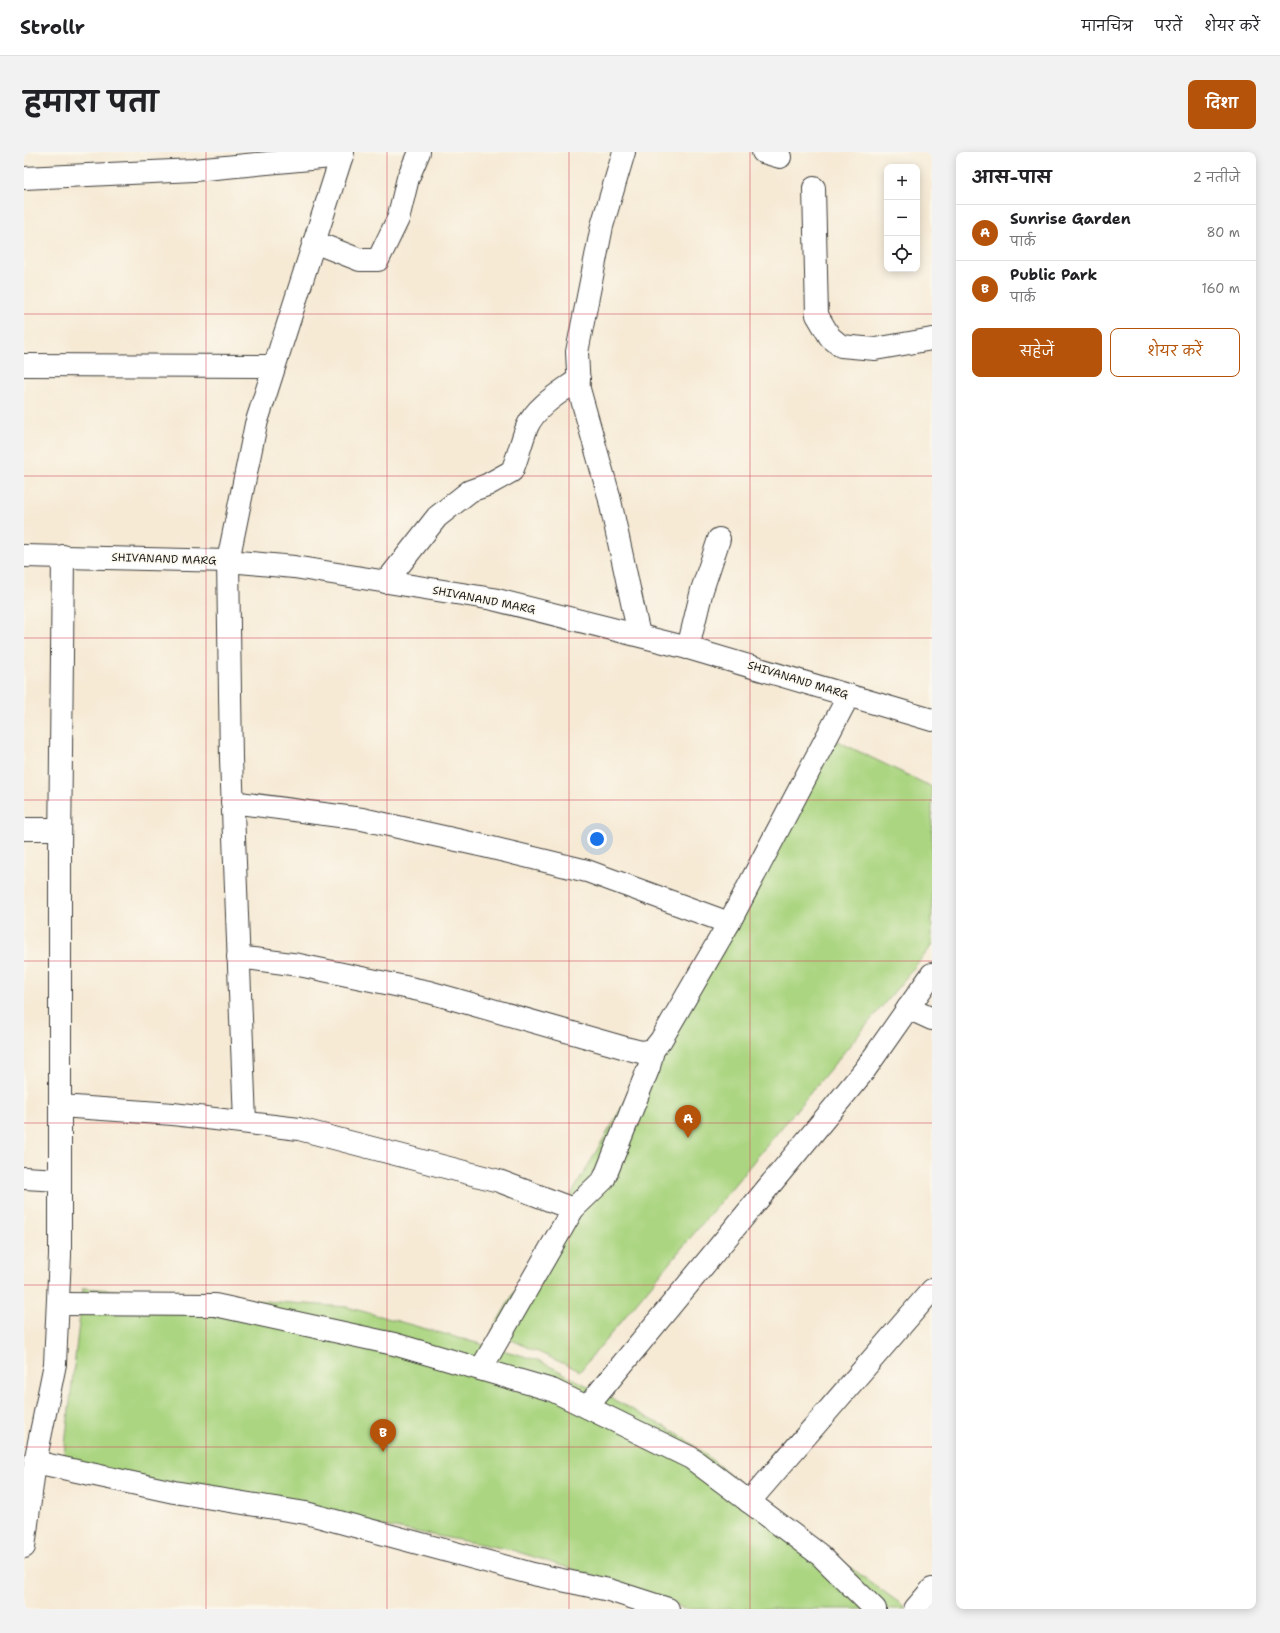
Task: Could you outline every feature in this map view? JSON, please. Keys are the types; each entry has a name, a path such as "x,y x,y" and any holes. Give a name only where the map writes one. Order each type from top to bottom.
{"street":[{"path":"314,242 360,260 378,260 398,219 408,178 419,152"},
{"path":"624,152 602,226 577,352 579,389 609,496 638,635"},
{"path":"24,178 194,170 343,154 256,424 228,561 232,802 245,1122"},
{"path":"814,188 817,315 830,337 841,346 875,349 932,339"},
{"path":"24,365 274,366"},
{"path":"386,582 425,530 451,505 470,491 487,485 512,471 528,426 537,412 551,398 579,379"},
{"path":"688,648 702,590 719,539"},
{"name":"SHIVANAND MARG","path":"24,556 228,561 294,567 493,599 688,648 932,720"},
{"path":"24,1547 35,1462 33,1423 55,1364 58,1304 60,1180 62,556"},
{"path":"481,1369 573,1210 604,1179 649,1067 653,1050 661,1040 729,923 849,696"},
{"path":"232,802 362,819 587,871 729,923"},
{"path":"24,829 60,829"},
{"path":"238,957 299,965 429,992 629,1049 641,1052 653,1050"},
{"path":"587,1407 864,1071 932,974"},
{"path":"908,1008 932,1020"},
{"path":"60,1106 173,1114 298,1129 492,1179 573,1210"},
{"path":"24,1178 60,1180"},
{"path":"749,1502 932,1290"},
{"path":"58,1304 215,1305 394,1344 552,1390 691,1458 820,1554 875,1609"},
{"path":"35,1462 174,1492 306,1513 533,1574 609,1590 668,1609"},
{"path":"915,1609 932,1589"}],"green space":[{"path":"835,740 932,787 932,946 580,1371 492,1331"},
{"path":"83,1288 347,1307 538,1360 679,1434 816,1543 908,1609 683,1609 672,1601 512,1550 325,1515 62,1471"}],"place":[{"name":"Sunrise Garden","path":"688,1138"},
{"name":"Public Park","path":"383,1452"}]}
